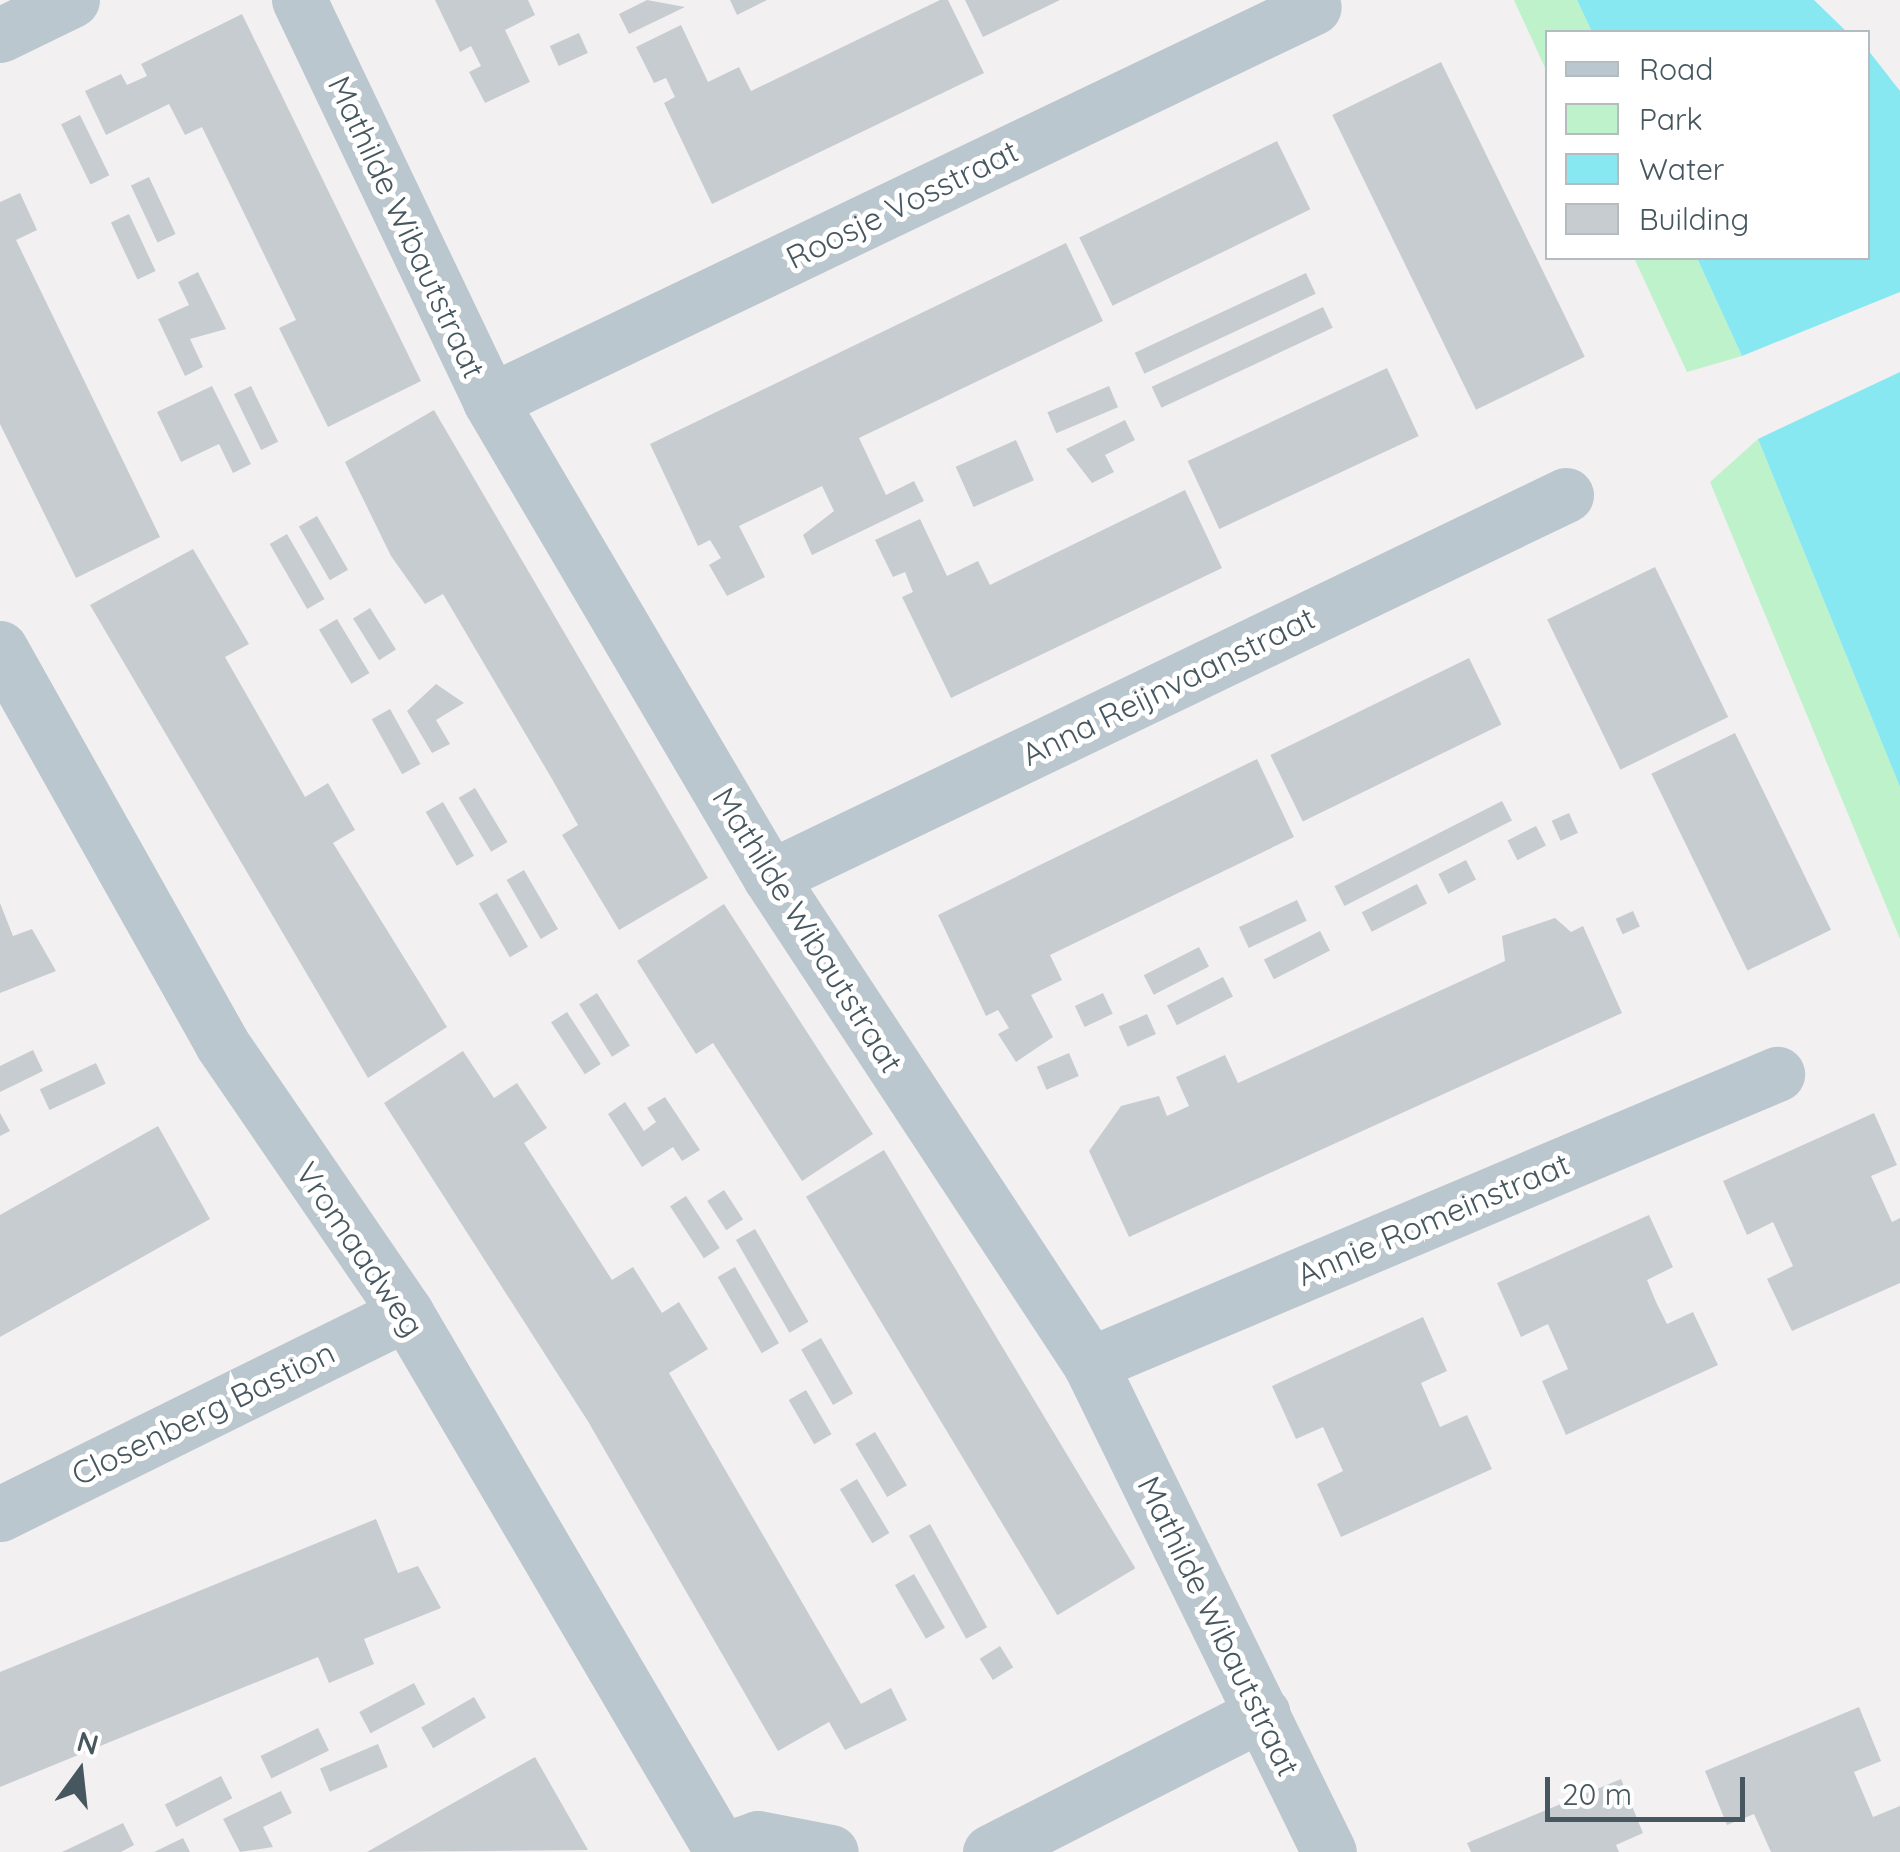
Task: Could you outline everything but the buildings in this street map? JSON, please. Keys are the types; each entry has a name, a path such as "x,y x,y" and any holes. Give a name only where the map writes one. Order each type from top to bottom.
{"street":[{"path":"0,35 72,0"},
{"name":"Mathilde Wibautstraat","path":"299,0 490,402 770,876 1090,1364 1330,1852"},
{"name":"Roosje Vosstraat","path":"490,402 1314,7"},
{"name":"Anna Reijnvaanstraat","path":"770,876 1566,495"},
{"name":"Vromaadweg","path":"5,669 222,1044 406,1313 719,1851"},
{"name":"Annie Romeinstraat","path":"1090,1364 1777,1074"},
{"name":"Closenberg Bastion","path":"0,1514 406,1313"},
{"path":"990,1852 1263,1714"},
{"path":"719,1851 758,1838 830,1852"}],"green space":[{"path":"1514,0 1577,0 1591,30 1545,30 1545,68"},
{"path":"1635,260 1698,260 1742,356 1687,372"},
{"path":"1758,439 1900,787 1900,939 1710,482"}],"water":[{"path":"1577,0 1814,0 1845,30 1591,30"},
{"path":"1870,53 1900,91 1900,292 1742,356 1698,260 1870,260"},
{"path":"1900,372 1900,787 1758,439"}]}
